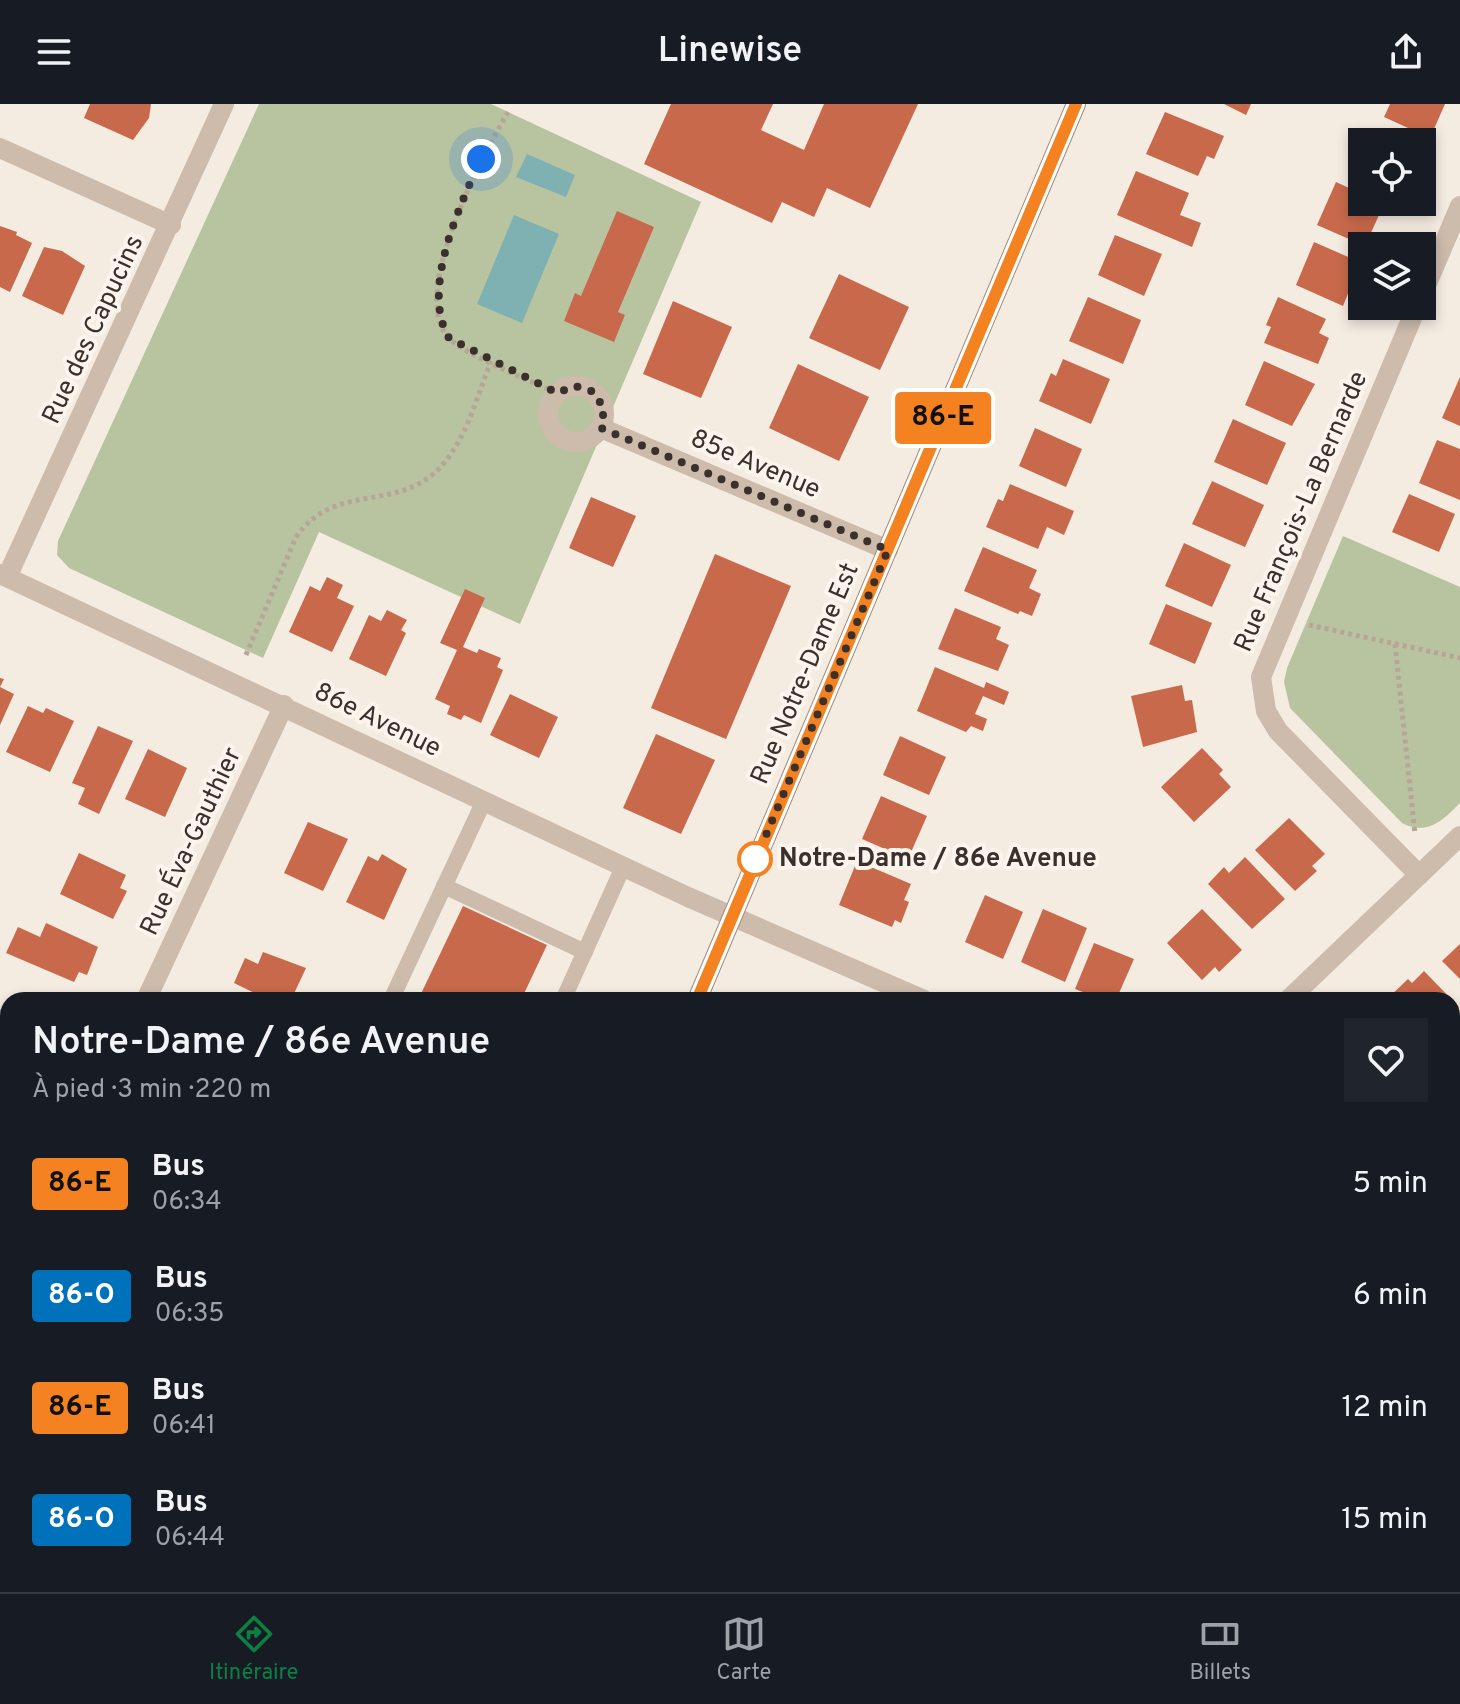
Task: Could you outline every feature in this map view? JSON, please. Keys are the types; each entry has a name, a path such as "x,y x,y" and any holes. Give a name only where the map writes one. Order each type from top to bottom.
{"main road":[{"name":"Rue Notre-Dame Est","path":"700,992 1076,104"}],"street":[{"name":"Rue des Capucins","path":"4,575 171,225 224,104"},
{"path":"0,148 171,225"},
{"path":"1436,262 1460,206"},
{"name":"Rue François-La Bernarde","path":"1411,320 1261,677 1266,711 1278,731 1419,875"},
{"path":"575,386 594,392 604,409 601,428 588,440 579,443 554,434 548,408 557,393 575,386"},
{"name":"85e Avenue","path":"601,428 888,550"},
{"name":"86e Avenue","path":"4,575 623,867 906,992"},
{"name":"Rue Éva-Gauthier","path":"150,992 284,705"},
{"path":"1296,992 1460,836"}],"lane":[{"path":"395,992 484,801"},
{"path":"567,992 623,867"},
{"path":"444,886 585,952"}],"path":[{"path":"508,112 464,196 447,249 438,303 440,323 449,338 557,393"},
{"path":"246,655 306,524 335,504 416,485 433,474 459,440 491,361"},
{"path":"1283,620 1460,658"},
{"path":"1395,644 1419,875"}],"green space":[{"path":"259,104 491,104 701,202 520,624 319,532 263,658 69,568 57,555 58,541"},
{"path":"1343,536 1460,587 1460,803 1434,825 1419,828 1402,823 1290,708 1284,682 1287,668"}],"water":[{"path":"527,154 575,175 566,197 516,177"},
{"path":"514,215 559,234 522,323 477,304"}],"building":[{"path":"90,104 151,104 149,118 133,140 84,118"},
{"path":"671,104 773,104 761,130 804,150 824,104 918,104 870,208 827,188 814,217 782,202 772,223 644,164"},
{"path":"1224,104 1251,104 1246,115"},
{"path":"1390,104 1445,104 1434,128 1408,128 1384,117"},
{"path":"1165,112 1224,136 1214,159 1207,156 1198,176 1146,154"},
{"path":"1136,171 1189,193 1180,215 1201,223 1192,247 1117,215"},
{"path":"1336,182 1348,188 1348,216 1379,216 1371,232 1348,232 1348,239 1317,225"},
{"path":"617,211 654,227 618,312 625,315 614,342 564,321 575,293 581,296"},
{"path":"0,226 17,232 16,235 32,243 10,292 0,287"},
{"path":"1115,235 1162,254 1144,296 1098,275"},
{"path":"1314,242 1348,257 1348,294 1343,306 1296,285"},
{"path":"44,247 62,251 85,266 63,315 22,296"},
{"path":"839,274 909,307 880,370 809,338"},
{"path":"1088,297 1141,320 1123,364 1069,341"},
{"path":"1278,297 1326,319 1319,333 1329,338 1318,364 1264,343 1271,327 1266,325"},
{"path":"673,301 732,327 701,398 643,374"},
{"path":"1063,359 1110,379 1091,424 1039,401 1051,373 1056,376"},
{"path":"1264,361 1315,384 1292,426 1245,405"},
{"path":"798,364 869,397 839,461 769,428"},
{"path":"1460,377 1460,426 1442,418"},
{"path":"1233,419 1286,443 1267,485 1214,462"},
{"path":"1035,428 1082,449 1066,487 1019,466"},
{"path":"1437,440 1460,449 1460,500 1419,483"},
{"path":"1212,481 1264,505 1245,547 1192,524"},
{"path":"1010,484 1074,511 1064,535 1047,527 1038,549 986,527 998,499 1003,501"},
{"path":"1409,494 1455,514 1439,552 1392,532"},
{"path":"591,497 636,516 613,567 569,548"},
{"path":"1184,543 1231,565 1212,607 1165,586"},
{"path":"983,547 1037,570 1029,588 1041,594 1032,616 1020,611 1018,614 964,591"},
{"path":"715,554 791,586 726,739 651,708"},
{"path":"327,577 343,585 337,598 354,606 332,652 289,632 310,586 320,591"},
{"path":"465,589 485,598 463,647 477,653 479,649 501,658 497,667 503,670 481,723 464,715 461,720 447,714 450,706 435,699 457,650 440,643"},
{"path":"1166,604 1212,623 1195,664 1149,644"},
{"path":"955,608 1001,627 996,639 1009,645 998,671 938,649"},
{"path":"387,610 407,620 401,630 406,633 386,676 349,659 369,615 381,621"},
{"path":"935,667 984,688 986,682 1009,692 1004,705 983,696 975,714 987,719 983,731 971,726 966,732 917,711"},
{"path":"1182,685 1185,701 1192,700 1197,732 1143,747 1131,696"},
{"path":"0,687 14,694 0,725"},
{"path":"510,694 558,717 539,758 490,735"},
{"path":"28,706 43,713 46,708 74,721 50,772 6,752"},
{"path":"98,726 133,741 99,814 78,804 85,788 72,783"},
{"path":"656,734 715,760 681,834 623,808"},
{"path":"900,736 946,757 929,795 883,775"},
{"path":"1202,748 1223,770 1219,774 1231,787 1194,822 1161,787"},
{"path":"148,749 187,768 165,817 125,799"},
{"path":"881,796 927,816 908,859 862,839"},
{"path":"1289,818 1325,854 1312,866 1317,871 1295,891 1255,850"},
{"path":"308,822 348,839 323,891 284,873"},
{"path":"79,853 126,875 120,888 127,891 113,919 60,894"},
{"path":"382,854 407,869 384,920 346,902 368,856 378,861"},
{"path":"1245,857 1285,899 1252,929 1208,884 1224,867 1229,873"},
{"path":"857,861 911,884 904,900 909,902 901,923 895,920 892,927 839,905"},
{"path":"985,895 1023,912 1003,959 965,942"},
{"path":"463,906 547,945 525,992 422,992"},
{"path":"1043,909 1087,928 1065,982 1021,962"},
{"path":"1202,909 1242,950 1219,972 1215,967 1202,980 1167,943"},
{"path":"46,923 98,947 87,975 79,972 74,982 6,953 18,927 40,937"},
{"path":"1094,943 1134,959 1120,992 1083,992 1075,989"},
{"path":"1460,944 1460,979 1442,961"},
{"path":"263,952 306,968 295,992 253,992 234,983 245,958 258,964"},
{"path":"1424,971 1444,992 1394,992 1408,979 1412,983"}],"bus line":[{"name":"86-E","path":"700,992 1076,104"}],"place":[{"name":"Notre-Dame / 86e Avenue","path":"755,859"}],"route":[{"path":"481,159 464,196 442,272 438,303 440,323 449,338 466,350 557,393 575,386 594,392 604,409 601,428 888,550 751,870 755,859"}]}
